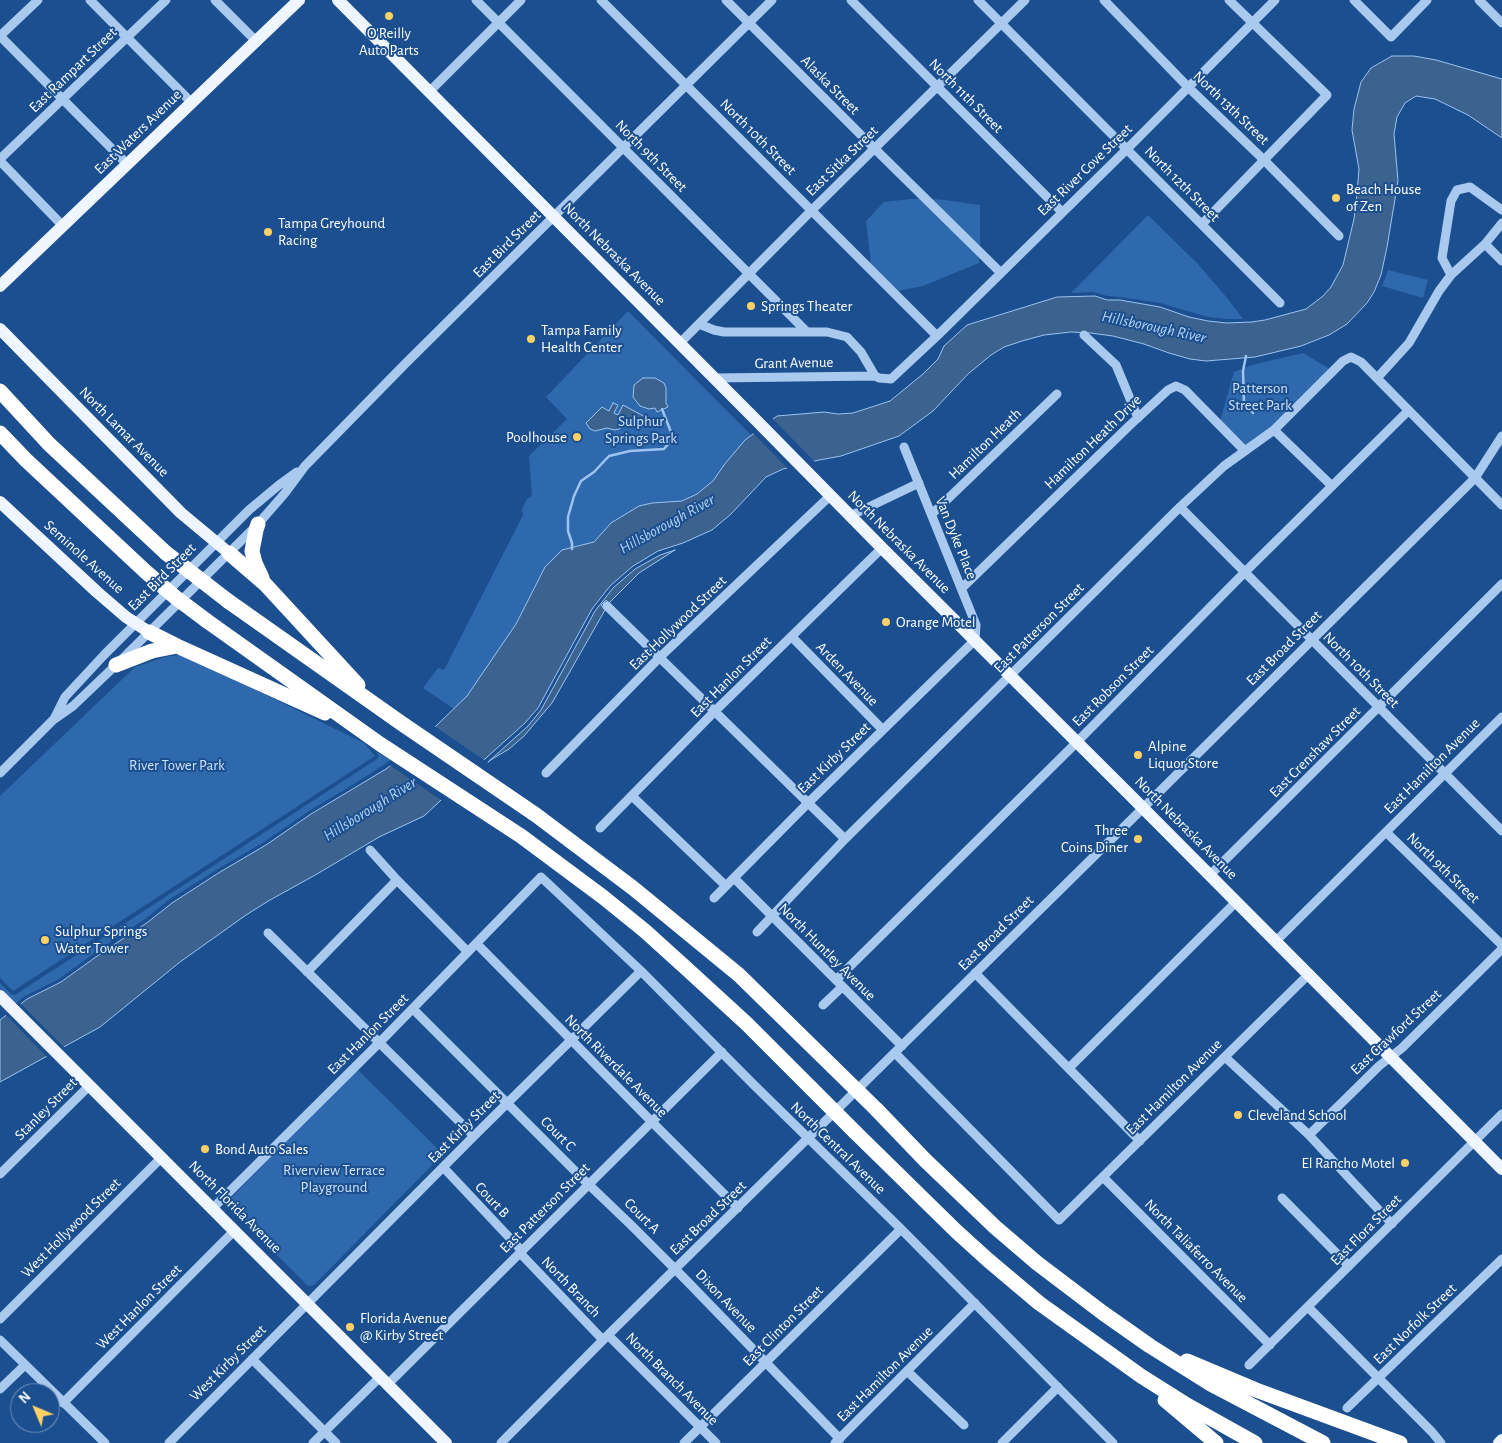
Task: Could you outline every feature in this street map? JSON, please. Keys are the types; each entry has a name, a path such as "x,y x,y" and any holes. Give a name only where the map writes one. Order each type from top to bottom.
{"highway":[{"path":"0,391 49,444 166,553 228,601 603,865 739,975 877,1110 925,1160 1016,1245 1095,1307 1150,1346 1209,1383 1323,1443"},
{"path":"0,433 26,460 175,597 380,744 521,836 645,931 747,1024 855,1132 988,1260 1064,1322 1141,1376 1187,1405 1255,1443"},
{"path":"258,524 253,542 253,557 265,584"},
{"path":"229,553 265,584 377,707"},
{"path":"149,632 352,724"},
{"path":"116,665 152,651 177,646"},
{"path":"1150,1346 1264,1393 1400,1443"},
{"path":"1141,1376 1167,1402 1216,1443"}],"main road":[{"name":"East Waters Avenue","path":"0,286 299,0"},
{"name":"North Nebraska Avenue","path":"338,0 1502,1169"},
{"name":"North Lamar Avenue","path":"1,328 181,513 229,553"},
{"name":"Seminole Avenue","path":"0,502 84,580 135,623 149,632"},
{"name":"North Florida Avenue","path":"0,996 446,1443"},
{"path":"1499,1443 1502,1440"}],"street":[{"path":"38,0 0,36 128,164"},
{"path":"90,0 192,103"},
{"name":"East Rampart Street","path":"0,160 166,0"},
{"path":"215,0 257,42"},
{"name":"North 9th Street","path":"476,0 806,331"},
{"path":"429,92 521,0"},
{"name":"North 10th Street","path":"601,0 938,336"},
{"name":"Alaska Street","path":"726,0 1000,273"},
{"name":"East Bird Street","path":"0,773 54,720 73,706 116,665 258,524 286,493 305,466 406,363 772,0"},
{"name":"North 11th Street","path":"850,0 1062,212"},
{"name":"North 12th Street","path":"978,0 1280,303"},
{"name":"East Sitka Street","path":"680,343 1025,0"},
{"name":"North 13th Street","path":"1104,0 1188,87 1339,236"},
{"path":"1202,224 1326,94 1229,0"},
{"name":"East River Cove Street","path":"913,359 1127,149 1275,0"},
{"path":"1354,0 1390,37 1427,0"},
{"path":"1479,0 1502,22"},
{"path":"0,160 63,226"},
{"path":"1451,275 1442,258 1451,201 1457,190 1470,187 1502,210"},
{"path":"1502,223 1485,244 1451,275 1439,291 1409,343 1378,377 1502,505"},
{"path":"1485,244 1502,261"},
{"path":"699,324 724,332 806,331 827,332 847,337 861,352 875,376"},
{"path":"1084,336 1116,365 1138,418"},
{"name":"East Patterson Street","path":"757,932 845,840 1180,507 1224,466 1274,430 1343,361 1351,357 1361,362 1378,377"},
{"name":"Grant Avenue","path":"714,378 875,376 891,379 913,359"},
{"name":"Hamilton Heath Drive","path":"962,588 1138,418 1168,390 1176,386 1185,390 1245,451"},
{"name":"Hamilton Heath","path":"932,514 1057,394"},
{"name":"East Robson Street","path":"823,1005 839,983 1245,572 1408,410"},
{"path":"1274,430 1332,486"},
{"name":"East Broad Street","path":"501,1443 605,1337 895,1053 1475,478 1502,436"},
{"name":"Van Dyke Place","path":"904,447 976,625 974,640"},
{"name":"East Bird Street","path":"54,720 64,697 135,623 256,504 305,466"},
{"path":"850,516 919,482"},
{"name":"East Hollywood Street","path":"546,772 660,657 831,495"},
{"name":"North 10th Street","path":"1180,507 1502,831"},
{"name":"East Hanlon Street","path":"600,828 715,711 882,548"},
{"name":"East Crenshaw Street","path":"1210,875 1502,584"},
{"path":"607,606 845,840"},
{"name":"Arden Avenue","path":"792,637 883,730"},
{"name":"East Kirby Street","path":"714,898 974,640"},
{"name":"East Hamilton Avenue","path":"1276,941 1502,717"},
{"path":"632,796 726,886"},
{"name":"North 9th Street","path":"1386,832 1502,947"},
{"path":"370,850 468,952"},
{"name":"East Hanlon Street","path":"213,1208 413,1009 541,877"},
{"name":"North Central Avenue","path":"541,877 641,971 1113,1443"},
{"name":"North Huntley Avenue","path":"734,878 902,1046"},
{"path":"308,972 397,880"},
{"path":"1069,1068 1236,902"},
{"path":"268,933 474,1136"},
{"name":"North Riverdale Avenue","path":"477,944 738,1208"},
{"name":"East Crawford Street","path":"1309,1135 1379,1066 1402,1048 1502,947"},
{"name":"East Kirby Street","path":"307,1303 641,971"},
{"path":"975,973 1140,1141"},
{"name":"East Hamilton Avenue","path":"895,1053 1059,1220 1308,974"},
{"name":"Court C","path":"413,1009 588,1185"},
{"name":"East Patterson Street","path":"313,1443 384,1380 521,1252 722,1052"},
{"path":"1225,1056 1309,1135 1392,1224"},
{"name":"Stanley Street","path":"0,1174 90,1085"},
{"name":"East Flora Street","path":"1249,1365 1502,1114"},
{"name":"West Hollywood Street","path":"0,1319 162,1157"},
{"name":"Court B","path":"443,1167 521,1252"},
{"name":"North Taliaferro Avenue","path":"1103,1177 1270,1345"},
{"name":"Court A","path":"588,1185 675,1269"},
{"path":"1282,1198 1349,1266"},
{"name":"East Clinton Street","path":"684,1443 901,1229"},
{"name":"West Hanlon Street","path":"63,1402 235,1230"},
{"name":"North Branch","path":"521,1252 605,1337"},
{"name":"East Norfolk Street","path":"1347,1408 1502,1259"},
{"name":"Dixon Avenue","path":"675,1269 766,1362 838,1441"},
{"name":"West Kirby Street","path":"169,1443 307,1303"},
{"name":"East Hamilton Avenue","path":"838,1441 975,1303"},
{"path":"1308,1307 1441,1443"},
{"name":"North Branch Avenue","path":"605,1337 716,1443"},
{"path":"0,1340 106,1443"},
{"path":"252,1359 336,1443"},
{"path":"0,1389 25,1365"},
{"path":"908,1371 964,1425"},
{"path":"1002,1443 1058,1387"}],"green space":[{"path":"920,199 979,258 979,263 923,286 898,291 871,264 866,221 884,202"},
{"path":"931,199 980,205 980,246"},
{"path":"1148,215 1198,264 1243,319 1208,317 1160,303 1107,296 1094,292 1071,293"},
{"path":"1388,270 1428,280 1423,298 1382,286"},
{"name":"Sulphur Springs Park","path":"628,311 751,435 724,465 713,481 697,494 682,501 652,503 611,523 594,542 562,550 545,567 516,624 467,696 454,709 423,688 438,668 444,670 523,515 522,510 526,500 532,496 529,456 567,419 546,397"},
{"name":"Patterson Street Park","path":"1303,353 1333,371 1245,451 1219,425 1234,372 1252,365"},
{"name":"River Tower Park","path":"183,654 364,743 375,756 13,991 0,978 0,796 135,667 165,657"},
{"path":"376,752 391,760 309,811 264,842 170,899 145,919 59,979 25,996 14,1005 0,990 0,983 11,994 15,995 377,759 379,756"},
{"name":"Riverview Terrace Playground","path":"357,1069 443,1154 314,1285 308,1286 225,1204"}],"water":[{"name":"Hillsborough River","path":"1392,56 1414,56 1436,60 1502,79 1502,138 1468,115 1435,99 1416,96 1405,103 1397,117 1394,134 1398,181 1381,275 1367,303 1347,324 1329,335 1301,346 1255,357 1206,361 1190,359 1113,336 1071,332 1044,335 1004,347 991,355 968,374 933,411 899,436 841,456 783,469 766,477 731,514 712,530 683,543 658,551 633,566 610,586 592,609 538,708 525,723 424,816 379,837 246,915 180,962 100,1027 0,1082 0,1020 27,999 61,982 148,922 172,903 266,845 311,814 386,769 411,750 467,696 516,624 545,567 562,550 594,542 611,523 639,506 682,501 697,494 713,481 745,440 777,416 824,412 838,414 853,413 890,401 923,374 938,359 944,346 967,325 1057,297 1095,296 1107,300 1120,300 1160,307 1189,317 1227,323 1265,320 1306,309 1331,287 1343,265 1354,219 1357,193 1359,169 1352,130 1354,109 1361,82 1371,68"},
{"path":"643,378 655,378 664,383 668,407 657,412 655,408 649,409 640,406 633,397 634,385"},
{"path":"613,403 618,405 614,413 618,415 623,405 647,418 642,427 628,420 622,427 615,430 607,428 595,431 590,429 586,423 602,407 609,411"},
{"path":"675,550 639,573 609,603 606,600 601,605 605,610 552,703 524,736 509,749 489,761 528,726 541,710 595,611 613,588 635,569 660,555"},
{"path":"489,761 481,773 478,771"}],"pier":[{"path":"771,417 816,463 789,470 751,431"},
{"path":"433,725 490,764 483,774 475,771 444,802 388,764 410,748"},
{"path":"19,1002 65,1048 61,1052 49,1059 5,1014"}],"waterway":[{"path":"1246,356 1243,371 1244,403 1253,413"},
{"path":"572,549 568,531 568,517 581,481 594,472 609,456 630,451 664,449 669,443 671,432 662,409"}],"place":[{"name":"O'Reilly Auto Parts","path":"389,16"},
{"name":"Beach House of Zen","path":"1336,198"},
{"name":"Tampa Greyhound Racing","path":"268,232"},
{"name":"Springs Theater","path":"751,306"},
{"name":"Tampa Family Health Center","path":"531,339"},
{"name":"Poolhouse","path":"577,437"},
{"name":"Orange Motel","path":"886,622"},
{"name":"Alpine Liquor Store","path":"1138,755"},
{"name":"Three Coins Diner","path":"1138,839"},
{"name":"Sulphur Springs Water Tower","path":"45,940"},
{"name":"Cleveland School","path":"1238,1115"},
{"name":"Bond Auto Sales","path":"205,1149"},
{"name":"El Rancho Motel","path":"1405,1163"},
{"name":"Florida Avenue @ Kirby Street","path":"350,1327"}]}
